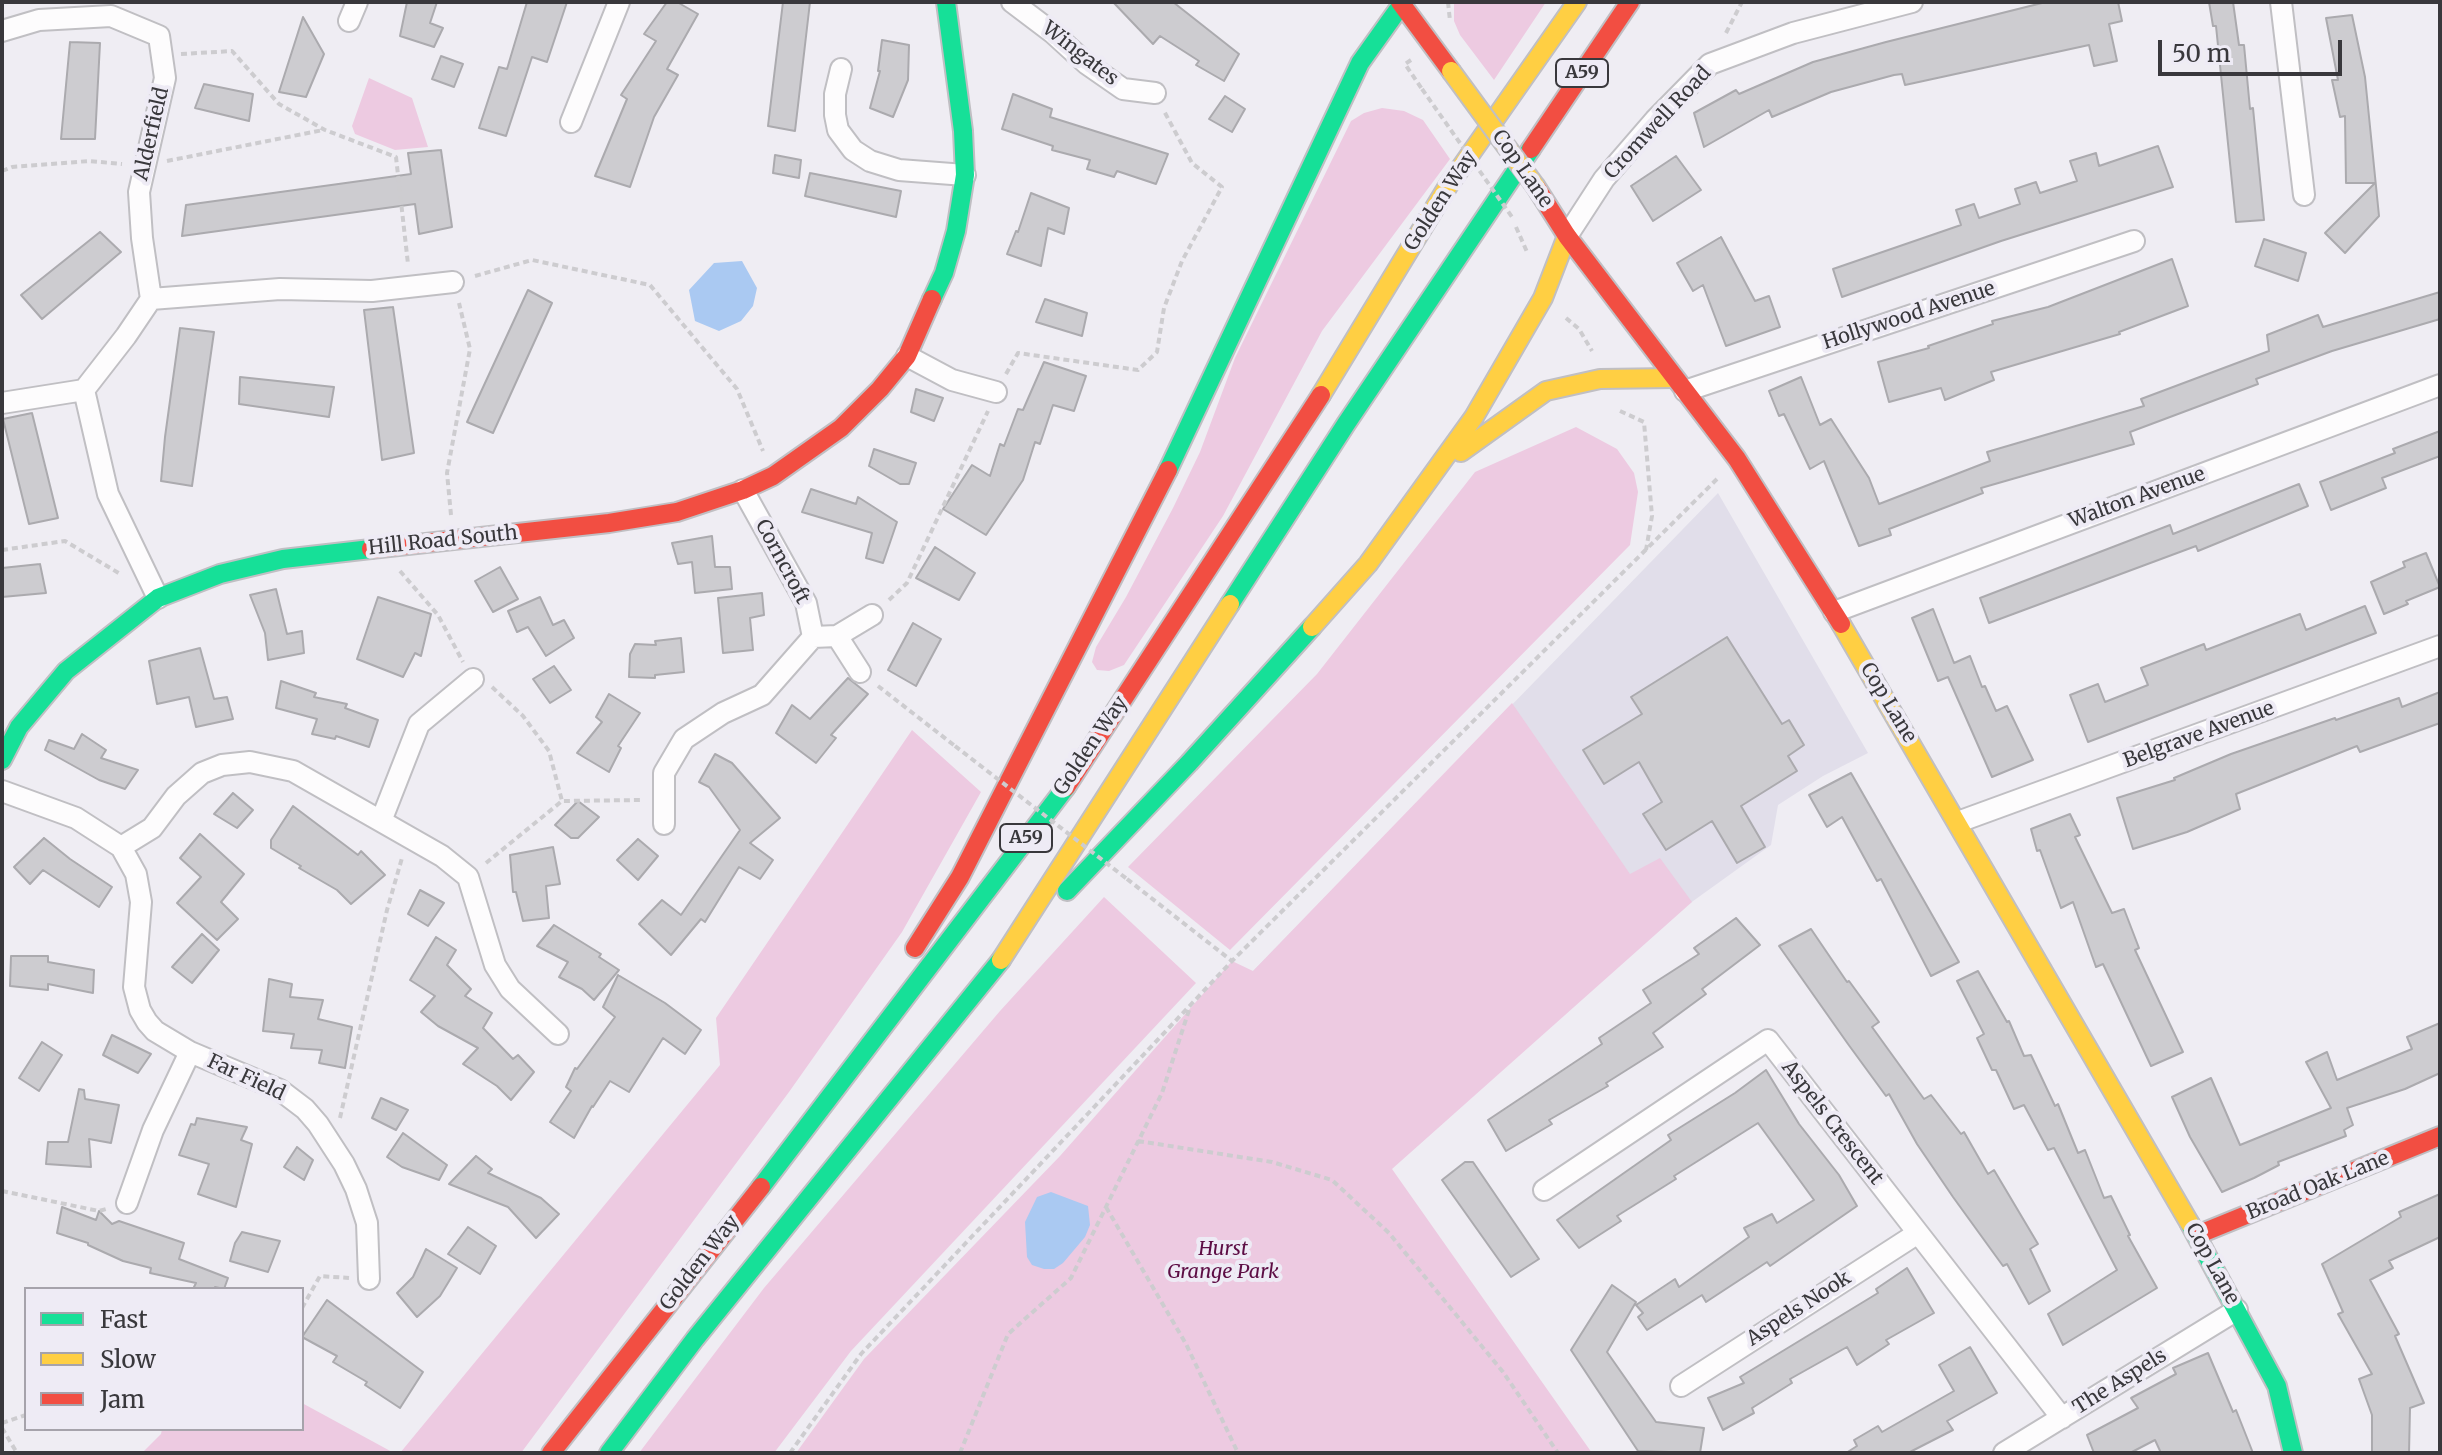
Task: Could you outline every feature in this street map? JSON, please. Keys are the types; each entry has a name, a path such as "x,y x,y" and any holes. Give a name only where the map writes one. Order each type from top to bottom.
{"main road":[{"name":"Hill Road South","path":"2,760 19,727 66,671 158,598 220,574 283,559 609,523 677,512 743,490 773,476 841,428 907,356 944,273 956,231 965,175 959,81 946,2"},
{"name":"Golden Way","path":"551,1453 774,1170 1069,783 1318,400 1448,186 1577,2"},
{"name":"Golden Way","path":"609,1453 695,1339 1005,955 1346,424 1630,2"},
{"path":"909,957 960,877 1087,633 1189,429 1360,63 1402,3"},
{"name":"Cop Lane","path":"1402,3 1536,187 1567,236 1737,459 1834,612 2197,1235 2277,1386 2293,1453"},
{"path":"1005,955 1189,763 1357,576 1474,417 1543,298 1567,236"},
{"path":"1435,472 1546,391 1600,379 1679,384"},
{"path":"774,1170 892,984"},
{"name":"Broad Oak Lane","path":"2197,1235 2440,1136"}],"street":[{"path":"571,122 619,2"},
{"name":"Wingates","path":"1012,2 1087,64 1123,89 1155,93"},
{"name":"Cromwell Road","path":"1567,236 1604,179 1655,120 1710,64 1793,33 1912,2"},
{"path":"2281,2 2304,195"},
{"path":"2,31 39,20 111,16 159,36 162,55"},
{"name":"Alderfield","path":"151,299 139,192 165,78 162,55"},
{"path":"841,69 835,94 835,115 838,130 853,150 870,161 899,170 965,175"},
{"name":"Hollywood Avenue","path":"1679,384 2134,241"},
{"path":"2,403 84,390 151,299 280,289 372,291 453,282"},
{"path":"907,356 952,380 996,392"},
{"name":"Walton Avenue","path":"1834,612 2440,385"},
{"path":"84,390 108,494 158,598"},
{"name":"Corncroft","path":"743,490 806,603 813,637"},
{"path":"664,824 664,773 684,739 723,713 762,695 813,637 837,636 872,615"},
{"path":"837,636 860,672"},
{"name":"Belgrave Avenue","path":"1958,822 2440,646"},
{"path":"381,821 419,724 473,679"},
{"path":"2,791 76,818 121,847 152,828 176,796 202,773 236,763 272,764 293,771 442,856 468,877 495,965 510,989 558,1034"},
{"name":"Far Field","path":"121,847 136,874 141,902 134,987 140,1010 155,1031 190,1052 280,1090 305,1109 333,1147 356,1189 367,1223 369,1279"},
{"name":"Aspels Crescent","path":"1544,1190 1768,1040 2062,1418"},
{"name":"Far Field","path":"127,1203 153,1130 190,1052"},
{"name":"Aspels Nook","path":"1681,1386 1918,1233"},
{"name":"The Aspels","path":"2004,1453 2237,1310"}],"path":[{"path":"162,55 232,51 279,104 325,130 396,157 411,287"},
{"path":"1422,89 1512,217"},
{"path":"872,615 907,583 996,392 1018,353 1138,370 1157,352 1164,308 1182,261 1222,187 1192,163 1155,93"},
{"path":"2,171 12,167 89,161 146,165 325,130"},
{"path":"454,540 447,473 470,349 453,282 532,260 650,285 737,389 773,476"},
{"path":"1543,298 1579,329 1597,361 1600,379"},
{"path":"1617,410 1644,422 1652,516 1645,552"},
{"path":"790,1453 861,1354 1191,1004 1737,459"},
{"path":"2,550 65,541 158,598"},
{"path":"379,547 438,615 473,679 495,688 523,716 549,751 562,801"},
{"path":"860,672 1232,961"},
{"path":"468,877 562,801 663,799"},
{"path":"333,1147 387,910 408,837"},
{"path":"960,1453 1008,1334 1071,1278 1162,1093 1191,1004"},
{"path":"1138,1141 1272,1162 1332,1180 1399,1245 1503,1372 1558,1453"},
{"path":"2,1191 99,1211 127,1203"},
{"path":"1106,1207 1186,1344 1238,1453"},
{"path":"304,1304 320,1276 369,1279"},
{"path":"17,1453 2,1425 24,1416"}],"shaded area":[{"path":"1718,493 1868,753 1823,776 1778,805 1771,845 1682,909 1414,1149 1253,971"}],"green space":[{"path":"1454,2 1546,2 1494,80 1460,35 1454,21"},
{"path":"369,78 412,98 428,147 395,150 355,134 352,126"},
{"path":"1382,108 1404,111 1423,120 1450,159 1322,331 1223,516 1124,665 1109,671 1097,670 1092,662 1096,647 1173,508 1200,452 1235,358 1351,121"},
{"path":"1576,427 1617,449 1634,473 1638,492 1630,545 1230,950 1128,867 1317,674 1475,472"},
{"name":"Hurst Grange Park","path":"1512,703 1630,874 1660,858 1692,902 1392,1169 1592,1453 796,1453 864,1359 1060,1156 1232,961 1253,971"},
{"path":"912,730 981,792 902,932 789,1092 521,1453 400,1453 720,1065 716,1018"},
{"path":"1104,897 1196,983 851,1351 774,1453 639,1453 764,1288 1000,1011"},
{"path":"304,1404 394,1453 142,1453 162,1431 304,1431"}],"water":[{"path":"742,261 757,288 753,306 741,321 719,331 695,321 689,290 714,263"},
{"path":"1051,1192 1088,1206 1090,1225 1085,1237 1063,1263 1054,1269 1044,1269 1032,1265 1027,1257 1025,1222 1037,1197"}],"building":[{"path":"407,2 437,2 430,23 443,28 434,47 400,36"},
{"path":"527,2 567,2 547,62 532,57 506,136 479,128 499,67 507,69"},
{"path":"667,2 677,2 698,14 667,69 678,75 654,117 630,187 595,176 627,99 621,95 656,41 644,34"},
{"path":"783,2 810,2 795,131 768,126"},
{"path":"1113,2 1173,2 1239,54 1224,81 1196,65 1199,61 1160,36 1153,44"},
{"path":"2046,2 2118,2 2122,21 2109,24 2117,61 2094,66 2089,45 1905,85 1902,74 1894,75 1831,92 1772,117 1769,110 1704,147 1694,113 1736,90 1739,94 1813,62"},
{"path":"2209,2 2233,2 2239,45 2244,45 2264,220 2236,222 2216,26 2213,26"},
{"path":"2352,15 2365,77 2379,216 2345,253 2325,233 2375,183 2346,183 2345,116 2340,117 2332,80 2338,80 2326,18"},
{"path":"303,17 324,54 306,97 279,92"},
{"path":"882,40 909,45 908,80 893,117 870,108 880,71"},
{"path":"70,42 100,43 95,139 61,139"},
{"path":"441,56 463,64 454,87 432,79"},
{"path":"204,84 253,94 249,121 195,108"},
{"path":"1013,94 1052,109 1050,117 1168,154 1156,184 1117,171 1114,177 1087,169 1090,160 1052,150 1053,146 1002,129"},
{"path":"1225,96 1245,109 1232,132 1209,119"},
{"path":"2158,146 2173,187 2001,241 1842,297 1833,269 1961,225 1956,210 1974,204 1979,218 2020,204 2015,189 2036,182 2040,193 2077,181 2070,161 2096,153 2099,166"},
{"path":"441,150 452,227 419,234 415,204 182,236 186,205 411,174 408,153"},
{"path":"775,155 801,160 799,178 773,173"},
{"path":"1676,156 1701,190 1653,221 1631,186"},
{"path":"810,173 901,191 896,217 805,196"},
{"path":"1031,193 1069,208 1064,234 1048,228 1041,266 1007,254"},
{"path":"100,232 121,252 42,319 21,295"},
{"path":"1721,237 1755,301 1769,296 1780,327 1726,346 1703,285 1693,291 1677,263"},
{"path":"2264,239 2306,253 2298,281 2255,266"},
{"path":"2172,259 2188,306 2120,334 1991,372 1994,380 1945,400 1941,388 1889,402 1878,362 1929,348 1993,324 1992,321 2048,307"},
{"path":"528,290 552,303 493,433 467,422"},
{"path":"2440,292 2440,319 2332,351 2256,379 2258,384 2130,432 2134,444 1981,488 1983,493 1889,529 1891,535 1859,546 1824,461 1810,469 1784,414 1779,416 1769,391 1801,377 1820,425 1831,419 1869,478 1879,504 1990,461 1987,452 2144,406 2141,399 2269,351 2267,335 2318,315 2323,327"},
{"path":"1045,299 1087,313 1082,336 1036,322"},
{"path":"393,307 414,453 382,460 364,310"},
{"path":"180,328 214,332 192,486 161,481"},
{"path":"1044,362 1086,376 1074,411 1053,405 1040,444 1035,442 1023,480 986,535 943,509 972,465 990,476 1000,444 1004,446 1018,409 1023,410"},
{"path":"240,377 334,387 329,417 239,404"},
{"path":"916,389 943,398 934,421 911,412"},
{"path":"32,413 58,518 29,524 3,419"},
{"path":"2440,431 2440,456 2382,478 2386,488 2331,510 2320,482 2395,453 2393,449"},
{"path":"874,449 916,463 909,484 900,484 869,466"},
{"path":"2299,484 2308,506 2198,551 2196,546 1989,623 1980,598 2170,525 2173,534"},
{"path":"811,489 856,504 858,497 897,522 883,563 866,558 872,533 802,512"},
{"path":"712,536 715,567 730,567 732,589 695,593 692,562 678,564 672,543"},
{"path":"935,547 975,573 959,600 916,578"},
{"path":"2426,553 2440,587 2384,614 2371,582 2405,567 2403,562"},
{"path":"40,564 46,593 2,597 2,568"},
{"path":"500,567 518,599 493,612 475,581"},
{"path":"276,589 287,634 302,631 304,653 268,660 265,633 250,595"},
{"path":"762,593 764,615 750,618 753,650 723,653 718,598"},
{"path":"378,597 431,614 421,656 415,653 403,677 357,659"},
{"path":"540,597 553,625 564,620 574,638 546,656 528,627 517,632 508,611"},
{"path":"2365,606 2376,633 2088,742 2070,695 2098,684 2105,702 2148,685 2141,668 2204,644 2206,650 2300,614 2306,630"},
{"path":"1933,609 1954,663 1970,656 1996,711 2007,706 2033,760 1992,777 1948,677 1938,681 1912,618"},
{"path":"913,623 941,639 916,686 888,670"},
{"path":"1727,637 1782,724 1789,720 1804,745 1788,756 1797,771 1741,806 1765,847 1737,863 1712,821 1666,850 1643,814 1662,802 1639,762 1604,784 1583,750 1642,714 1631,697"},
{"path":"681,638 684,672 655,675 655,678 629,677 630,654 635,644 656,645 655,641"},
{"path":"200,648 214,699 227,697 233,719 196,727 189,697 157,704 149,661"},
{"path":"554,666 571,690 550,703 533,679"},
{"path":"848,678 868,694 831,735 836,738 816,763 776,733 792,705 810,719"},
{"path":"281,681 316,693 314,697 347,704 345,708 378,720 369,747 336,736 335,739 312,734 317,719 276,708"},
{"path":"2440,692 2440,723 2360,752 2357,746 2236,794 2240,809 2187,832 2133,849 2117,798 2175,780 2231,754 2335,718 2399,698 2402,707"},
{"path":"609,694 640,713 618,746 621,748 609,772 577,753 602,722 596,717"},
{"path":"82,734 106,750 101,758 138,770 125,789 99,780 45,750 49,740 74,749"},
{"path":"715,754 732,763 780,818 750,843 773,860 760,879 739,867 705,922 701,919 671,955 639,924 662,900 681,915 740,830 709,787 699,782"},
{"path":"1851,773 1959,962 1931,976 1881,879 1877,881 1842,817 1827,827 1809,795"},
{"path":"233,793 253,810 237,828 214,814"},
{"path":"578,801 599,817 578,838 571,838 555,825"},
{"path":"293,806 358,855 361,851 385,875 351,904 337,890 271,848 271,840"},
{"path":"2070,814 2080,835 2075,837 2112,913 2124,909 2139,948 2135,950 2183,1052 2151,1066 2103,964 2096,967 2073,902 2061,908 2040,850 2037,851 2031,829"},
{"path":"200,834 244,874 221,902 238,919 217,940 177,903 201,877 180,858"},
{"path":"44,838 112,887 99,907 43,870 30,884 14,867"},
{"path":"638,839 658,856 638,880 617,860"},
{"path":"553,847 560,884 546,886 549,918 523,921 516,892 513,892 510,855"},
{"path":"420,890 444,903 428,926 408,914"},
{"path":"1736,918 1760,945 1702,989 1706,994 1653,1033 1663,1047 1606,1083 1608,1086 1549,1120 1552,1124 1506,1151 1488,1120 1602,1044 1599,1038 1651,1003 1643,990 1699,954 1694,948"},
{"path":"554,925 601,954 599,957 619,970 594,1000 582,989 559,977 568,962 537,946"},
{"path":"1811,929 1879,1022 1872,1027 1924,1099 1931,1095 1961,1134 1964,1132 1988,1174 1994,1170 2038,1244 2030,1249 2050,1291 2029,1304 2007,1264 2003,1266 1917,1144 1889,1094 1886,1096 1779,946"},
{"path":"202,934 219,950 192,983 172,967"},
{"path":"436,937 456,950 447,965 471,989 465,996 492,1013 483,1028 513,1059 518,1055 534,1072 511,1100 497,1086 463,1064 478,1048 438,1026 421,1012 435,996 410,980"},
{"path":"11,956 48,956 48,962 94,970 93,993 48,984 48,990 10,986"},
{"path":"1978,971 2009,1021 2024,1056 2031,1055 2055,1106 2058,1104 2078,1153 2085,1150 2104,1198 2111,1196 2128,1236 2157,1288 2063,1345 2048,1314 2117,1270 2054,1148 2048,1150 2024,1105 2014,1109 1977,1038 1984,1034 1957,981"},
{"path":"618,975 665,1003 701,1030 685,1054 663,1038 629,1092 610,1081 574,1138 550,1122 571,1091 566,1087 575,1068 615,1017 603,1007"},
{"path":"269,979 292,984 290,997 323,1000 318,1019 352,1027 345,1068 319,1063 322,1050 291,1048 294,1034 263,1031"},
{"path":"2440,1023 2440,1073 2405,1089 2347,1108 2353,1125 2344,1130 2346,1136 2278,1162 2279,1165 2222,1192 2190,1137 2172,1097 2211,1078 2240,1145 2331,1108 2306,1062 2327,1052 2337,1080 2412,1049 2407,1037"},
{"path":"112,1035 151,1054 138,1073 103,1055"},
{"path":"42,1042 62,1055 39,1091 19,1078"},
{"path":"1766,1070 1799,1124 1839,1175 1857,1206 1770,1266 1767,1262 1706,1302 1702,1295 1647,1330 1638,1317 1643,1313 1636,1305 1675,1279 1679,1287 1749,1237 1744,1228 1772,1214 1777,1223 1814,1200 1758,1123 1674,1176 1676,1179 1617,1216 1621,1221 1579,1248 1557,1220 1671,1140 1668,1135"},
{"path":"79,1089 84,1090 85,1099 119,1105 111,1143 89,1139 91,1167 46,1164 48,1142 68,1142"},
{"path":"381,1098 408,1110 396,1130 372,1118"},
{"path":"197,1118 247,1127 241,1140 252,1144 236,1207 198,1194 209,1164 179,1155 191,1124 195,1125"},
{"path":"403,1133 447,1165 439,1180 402,1167 387,1157"},
{"path":"297,1147 313,1160 304,1180 284,1167"},
{"path":"476,1156 492,1169 488,1173 541,1198 559,1214 536,1238 508,1207 449,1184"},
{"path":"1465,1162 1473,1162 1539,1259 1511,1277 1442,1180"},
{"path":"2440,1194 2440,1237 2389,1261 2393,1268 2370,1280 2399,1334 2395,1336 2424,1403 2410,1408 2409,1453 2372,1453 2372,1415 2359,1379 2372,1374 2338,1314 2343,1312 2322,1264 2401,1217 2399,1212"},
{"path":"62,1207 96,1220 99,1211 112,1224 119,1221 184,1243 179,1259 228,1278 225,1287 194,1287 196,1283 150,1273 151,1268 123,1261 88,1243 57,1233"},
{"path":"468,1227 496,1246 480,1274 448,1254"},
{"path":"242,1232 280,1241 268,1272 230,1261"},
{"path":"426,1249 457,1268 440,1296 417,1317 397,1293 413,1277"},
{"path":"1907,1268 1934,1313 1886,1340 1889,1344 1857,1365 1847,1347 1790,1379 1792,1383 1752,1408 1754,1413 1723,1430 1708,1398 1744,1383 1740,1377 1878,1293 1876,1289"},
{"path":"1612,1285 1636,1302 1607,1352 1656,1422 1704,1428 1700,1453 1638,1451 1571,1350"},
{"path":"327,1300 423,1372 400,1408 365,1385 367,1382 333,1362 337,1356 304,1338"},
{"path":"1970,1347 1997,1393 1947,1421 1953,1430 1908,1453 1846,1453 1857,1446 1854,1440 1878,1426 1882,1432 1954,1391 1939,1365"},
{"path":"2208,1353 2253,1453 2161,1453 2155,1440 2130,1453 2094,1453 2087,1435 2138,1408 2131,1398 2176,1374 2173,1368"}],"traffic: fast":[{"path":"932,299 944,273 956,231 965,175 963,131 946,2"},
{"path":"1168,470 1360,63 1402,4"},
{"path":"1230,604 1346,424 1531,149"},
{"path":"2,760 19,727 66,671 158,598 220,574 283,559 371,549"},
{"path":"1067,891 1312,627"},
{"path":"761,1187 1066,787"},
{"path":"609,1453 695,1339 1001,960"},
{"path":"2190,1224 2277,1386 2293,1453"}],"traffic: slow":[{"path":"1321,395 1448,186 1577,2"},
{"path":"1451,71 1536,187"},
{"path":"1312,627 1368,564 1474,417 1543,298 1567,236"},
{"path":"1461,452 1546,391 1600,379 1673,378"},
{"path":"1001,960 1230,604"},
{"path":"1841,624 2190,1224"}],"traffic: jam":[{"path":"1400,2 1451,71"},
{"path":"1531,149 1630,2"},
{"path":"1536,187 1567,236 1737,459 1841,624"},
{"path":"371,549 609,523 677,512 743,490 773,476 841,428 880,389 907,356 932,299"},
{"path":"1066,787 1321,395"},
{"path":"915,948 960,877 1168,470"},
{"path":"2197,1235 2440,1136"},
{"path":"551,1453 761,1187"}]}
